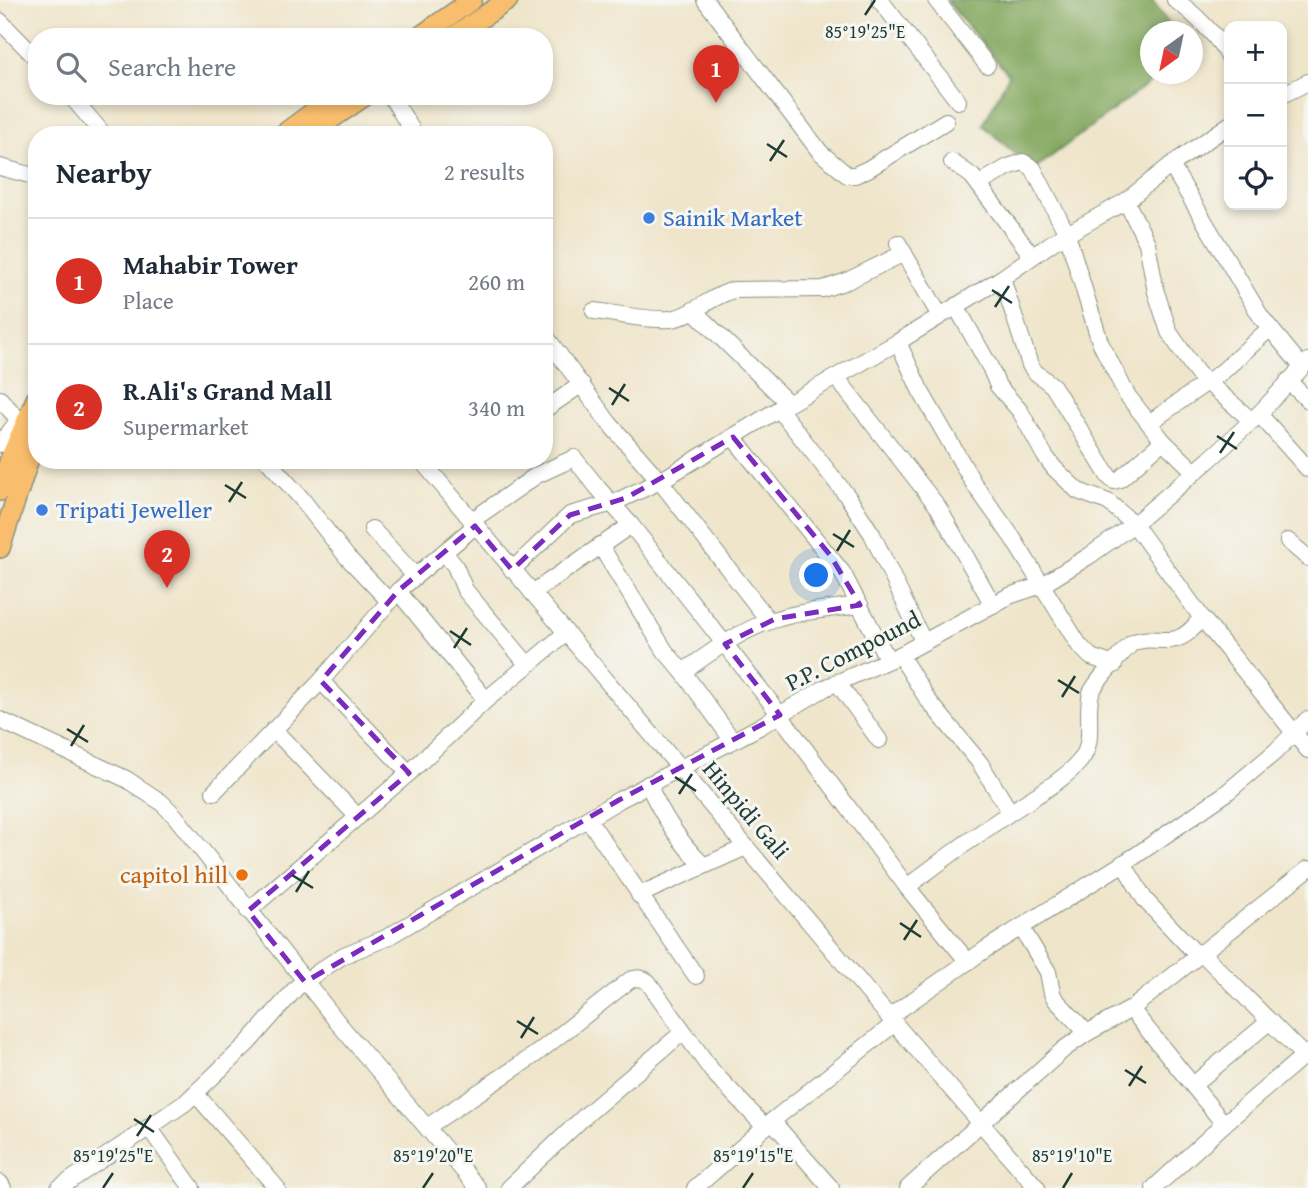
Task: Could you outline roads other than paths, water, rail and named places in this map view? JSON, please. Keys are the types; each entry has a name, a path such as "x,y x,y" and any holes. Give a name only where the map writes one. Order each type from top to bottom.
{"main road":[{"path":"432,28 471,0"},
{"path":"466,28 508,0"},
{"path":"294,126 323,105"},
{"path":"322,126 352,105"},
{"path":"0,491 28,424"},
{"path":"0,548 28,424"}],"street":[{"path":"705,0 820,152 846,175 868,169 946,121"},
{"path":"880,0 958,101"},
{"path":"936,0 987,65"},
{"path":"1175,0 1224,48"},
{"path":"0,21 28,50"},
{"path":"1287,93 1307,84"},
{"path":"79,105 96,126"},
{"path":"397,105 409,126"},
{"path":"512,570 570,515 613,503 660,481 783,406 898,342 1067,234 1126,201 1171,165 1224,128"},
{"path":"951,162 965,170 979,184 1032,256"},
{"path":"979,184 1016,163 1030,164 1067,234 1104,351 1127,395 1163,441 1195,472"},
{"path":"1171,165 1269,329 1305,364"},
{"path":"0,167 28,175"},
{"path":"1126,201 1147,243 1156,292 1169,332 1181,352 1207,383 1256,418 1308,469"},
{"path":"594,311 668,320 693,310 724,292 734,290 823,289 847,281 901,248 940,316"},
{"path":"1002,278 1030,365 1053,386 1109,477 1114,481 1120,480 1163,441"},
{"path":"957,306 998,386 1020,411 1045,456 1062,478 1078,491 1108,502 1134,524 1202,618 1308,750"},
{"path":"693,310 783,406 848,497 872,534 923,641"},
{"path":"1149,424 1207,383 1269,329"},
{"path":"898,342 944,433 974,484 1012,537 1085,653 1114,665"},
{"path":"553,347 618,435 660,481 769,621"},
{"name":"P.P. Compound","path":"60,1188 150,1129 196,1094 248,1043 297,987 344,956 386,938 648,784 733,741 837,682 894,658 993,605 1042,585 1134,524 1256,418 1305,364"},
{"path":"836,377 938,508 993,605"},
{"path":"1288,381 1308,400"},
{"path":"553,404 582,384"},
{"path":"0,399 28,424 0,444"},
{"path":"733,437 830,555 894,658 980,763 1010,812"},
{"path":"553,467 574,457 613,503 780,715 907,887 968,962"},
{"path":"276,469 347,557 394,596 486,701"},
{"name":"Hinpidi Gali","path":"428,469 892,1020 1037,1188"},
{"path":"214,792 321,681 394,596 473,524 537,474 548,469"},
{"path":"532,593 631,525"},
{"path":"372,529 415,576"},
{"path":"1288,541 1308,558"},
{"path":"600,545 665,651 733,741"},
{"path":"444,552 455,566 464,590 528,665"},
{"path":"683,672 724,644 769,621 860,604"},
{"path":"907,887 1062,777 1079,761 1086,752 1091,694 1095,685 1126,649 1139,639 1174,639 1192,629 1202,618"},
{"path":"248,911 566,633"},
{"path":"321,681 408,773"},
{"path":"837,682 879,740"},
{"path":"705,1185 768,1124 892,1020 968,962 1225,794 1275,752 1308,719"},
{"path":"0,720 110,771 161,802 305,982 478,1188"},
{"path":"274,730 358,817"},
{"path":"648,784 667,823 703,865"},
{"path":"588,819 696,976"},
{"path":"639,895 746,847"},
{"path":"1123,863 1145,900 1305,1054 1154,1188"},
{"path":"908,1188 1064,1049 1131,1009 1308,869"},
{"path":"1021,927 1048,972 1055,999 1087,1033"},
{"path":"427,1127 536,1054 637,978 643,978 712,1071 831,1188"},
{"path":"1131,1009 1224,1124"},
{"path":"1192,1084 1270,1021"},
{"path":"509,1188 586,1115 683,1032"},
{"path":"196,1094 277,1188"},
{"path":"150,1129 192,1188"},
{"path":"0,1183 3,1188"}],"place":[{"name":"Mahabir Tower","path":"716,103"},
{"name":"Sainik Market","path":"649,218"},
{"name":"Tripati Jeweller","path":"42,510"},
{"name":"R.Ali's Grand Mall","path":"167,588"},
{"name":"capitol hill","path":"242,875"}]}
